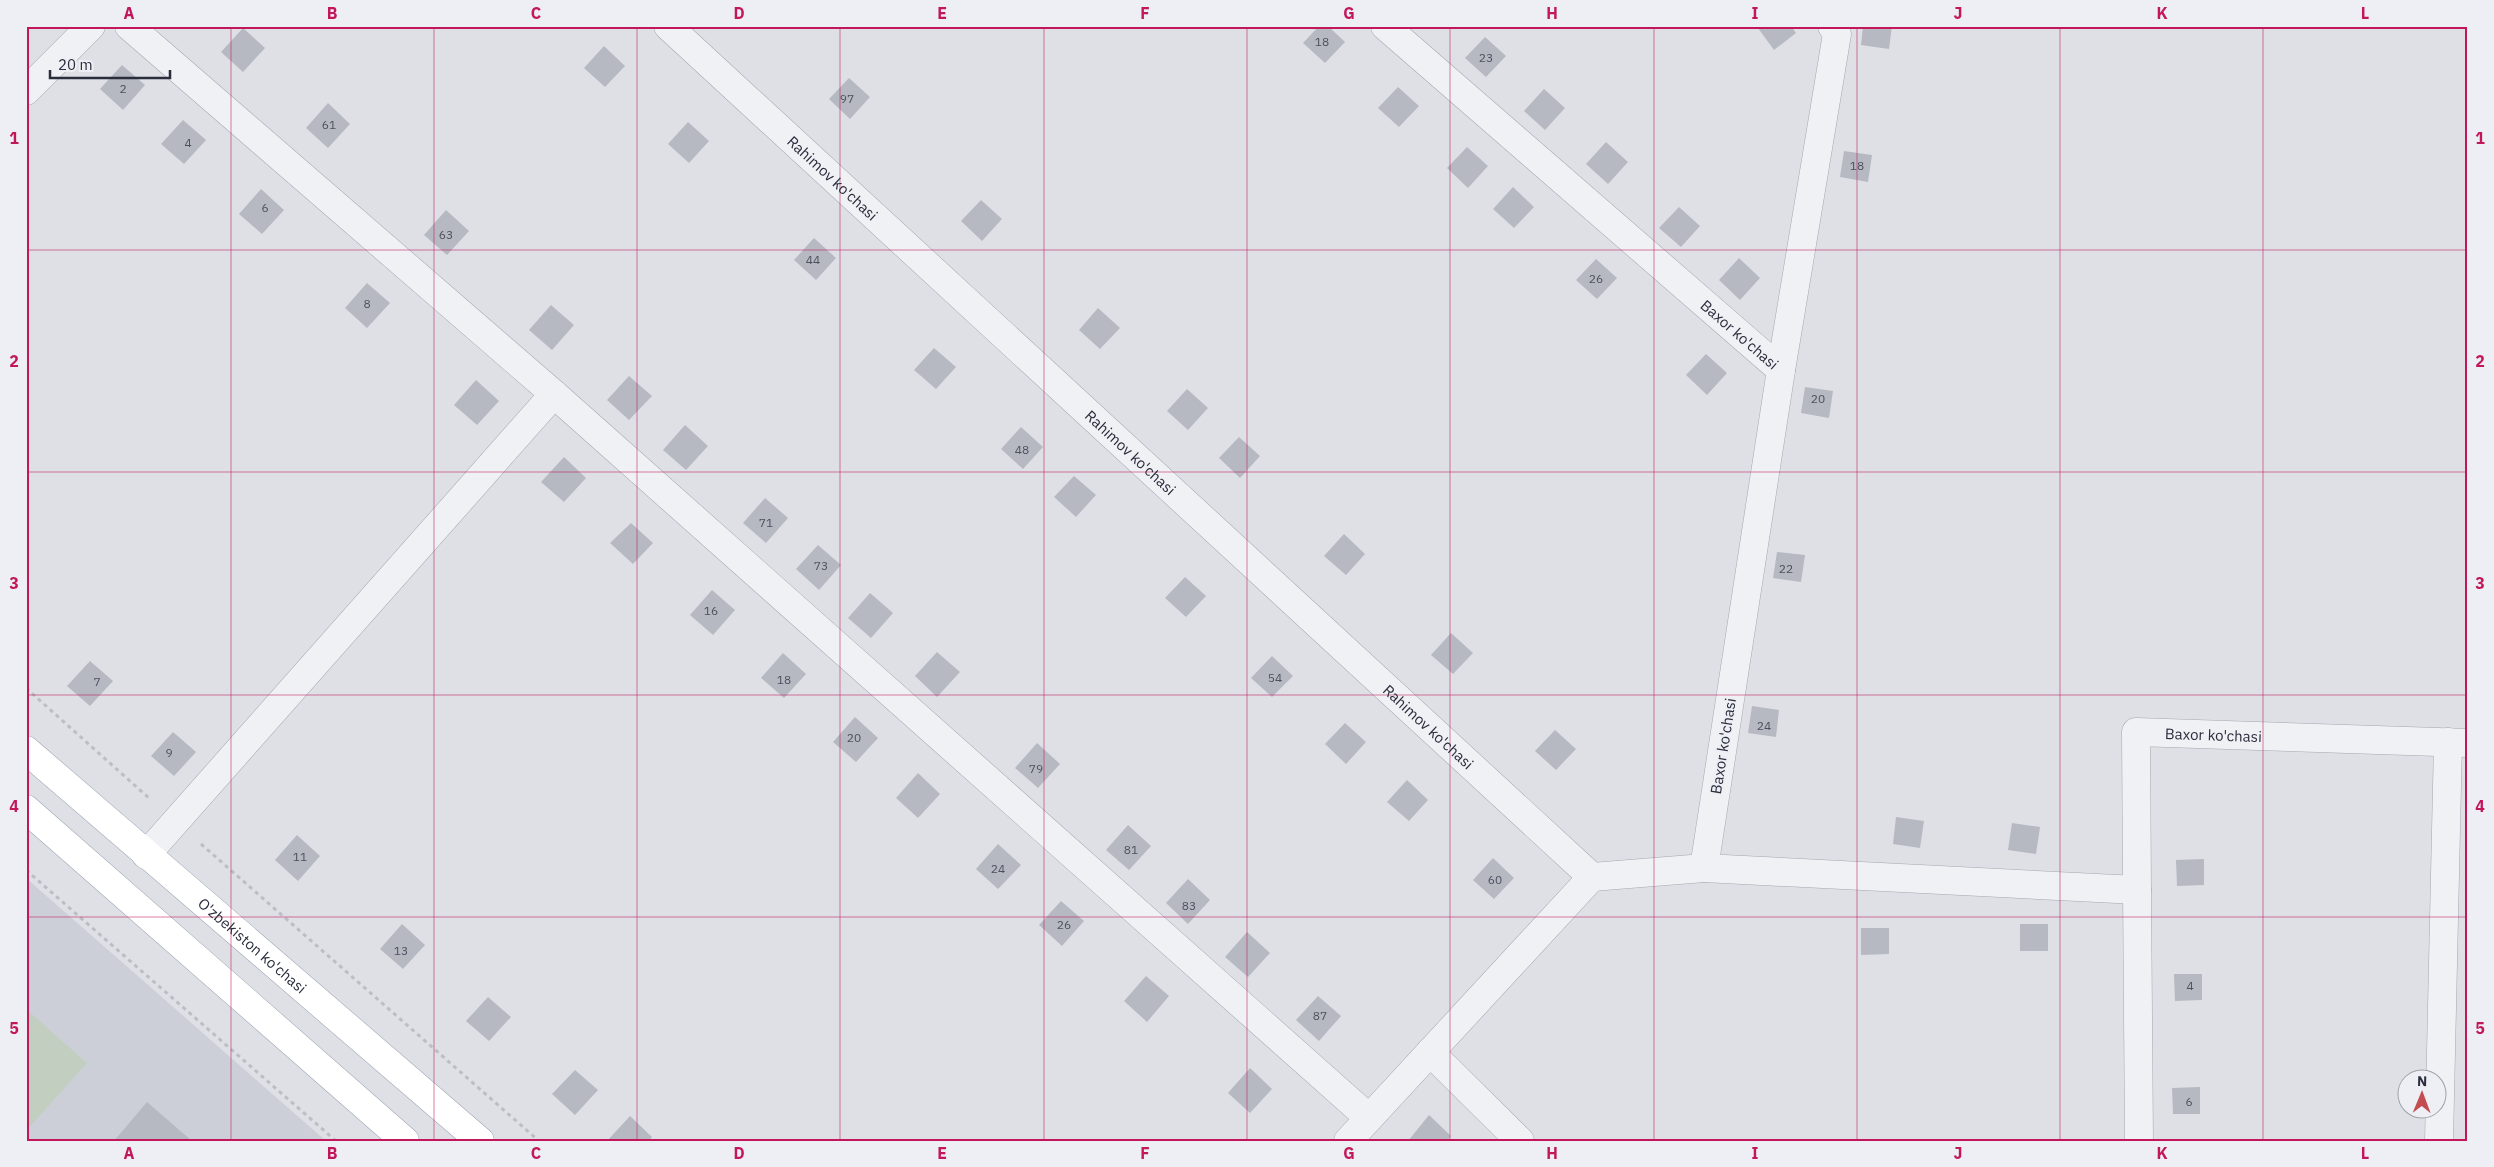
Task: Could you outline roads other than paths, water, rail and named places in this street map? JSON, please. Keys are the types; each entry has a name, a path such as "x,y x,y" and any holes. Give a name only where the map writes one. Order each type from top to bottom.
{"main road":[{"name":"O'zbekiston ko'chasi","path":"26,750 480,1141"},
{"path":"26,809 405,1141"}],"street":[{"path":"26,91 91,26"},
{"path":"129,26 554,394 1369,1118"},
{"name":"Rahimov ko'chasi","path":"668,26 1592,877"},
{"name":"Baxor ko'chasi","path":"1385,26 1781,370 1704,868"},
{"path":"1781,370 1837,34 1832,26"},
{"path":"146,855 554,394"},
{"name":"Baxor ko'chasi","path":"2140,1141 2136,732 2458,742"},
{"path":"2439,1141 2458,742"},
{"path":"1348,1141 1592,877 1704,868 2138,890"},
{"path":"1430,1052 1520,1141"}]}
